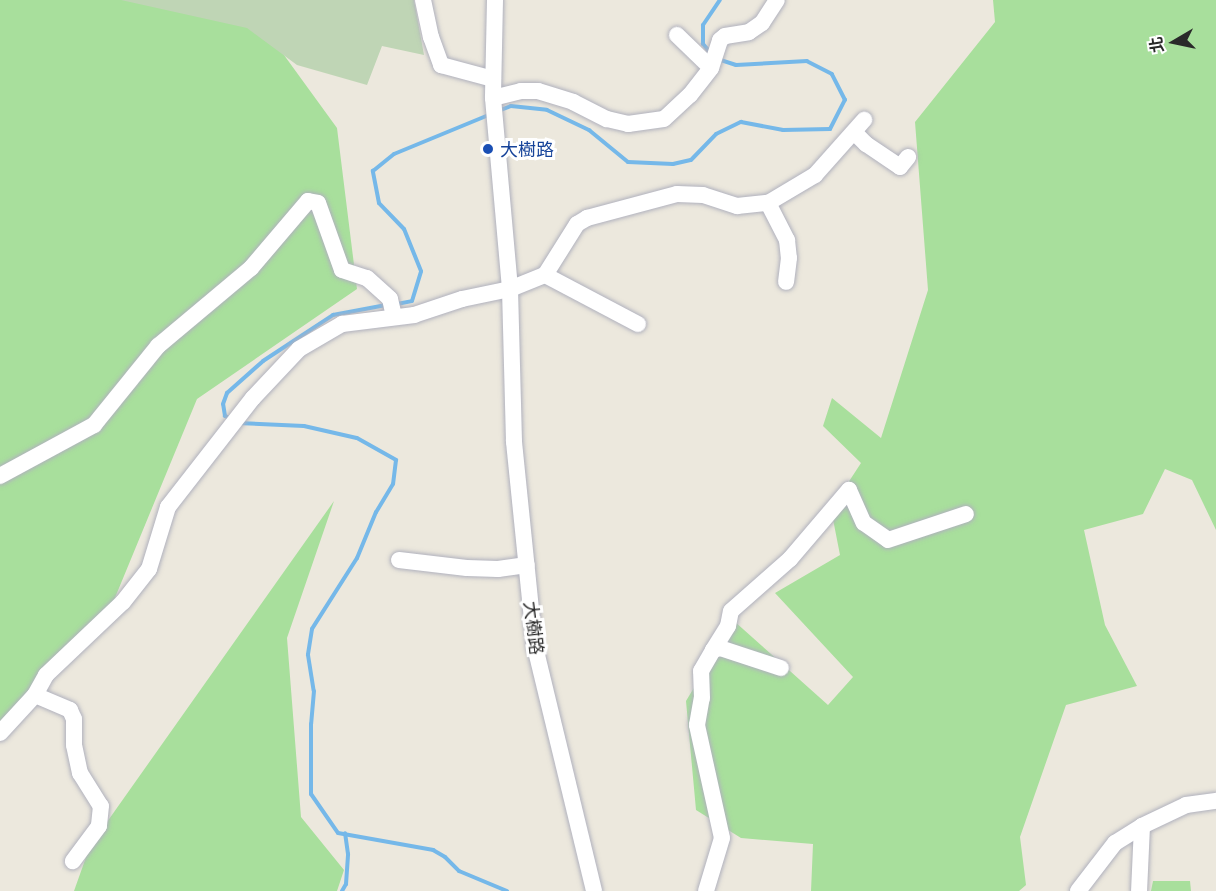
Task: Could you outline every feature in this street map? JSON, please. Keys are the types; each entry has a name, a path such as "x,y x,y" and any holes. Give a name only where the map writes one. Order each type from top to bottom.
{"street":[{"path":"423,0 441,65 493,79"},
{"name":"大樹路","path":"495,0 493,98 510,289 514,442 535,647 594,891"},
{"path":"493,98 521,91 538,91 573,102 607,119 628,124 647,124 664,119 690,95 711,68 720,40 725,36 749,32 762,23 777,0"},
{"path":"677,35 711,68"},
{"path":"0,733 35,695 46,675 123,602 149,569 168,507 253,398 299,349 342,324 414,315 462,299 510,289 545,275 577,224 587,218 677,194 703,195 737,206 768,203 815,175 860,126 866,144 900,167 908,157"},
{"path":"0,476 94,425 158,345 251,268 308,201 318,203 342,270 367,278 390,299 394,317"},
{"path":"768,203 787,240 789,258 786,282"},
{"path":"545,275 638,324"},
{"path":"706,891 722,838 721,825 696,725 702,698 700,671 728,626 731,611 790,559 849,490 864,523 888,540 966,514"},
{"path":"399,560 467,568 527,565"},
{"path":"713,650 720,648 781,668"},
{"path":"35,695 70,710 74,719 74,745 80,772 101,806 99,825 73,861"},
{"path":"1078,891 1115,843 1142,826 1186,805 1216,801"},
{"path":"1139,891 1142,826"}],"green space":[{"path":"0,0 244,0 337,128 357,289 197,399 112,605 0,733"},
{"path":"121,0 414,0 424,55 382,46 367,85 297,65 247,28"},
{"path":"993,0 1216,0 1216,530 1192,480 1165,469 1143,514 1084,530 1105,625 1137,686 1066,705 1020,837 1026,885 1019,891 811,891 813,844 741,838 696,810 686,701 734,621 828,705 853,677 775,593 840,555 831,509 861,463 823,426 832,398 881,438 928,290 915,122 995,22"},
{"path":"334,501 287,638 301,817 344,870 337,891 74,891 90,846"},
{"path":"1153,881 1190,881 1191,891 1151,891"}],"waterway":[{"path":"710,52 703,44 703,25 720,0"},
{"path":"498,111 511,106 547,110 589,130 628,162 673,164 691,160 716,134 741,122 783,130 830,129 845,100 832,74 807,61 736,65 718,59"},
{"path":"397,304 412,301 421,271 404,229 379,203 373,171 394,154 491,114"},
{"path":"231,419 225,416 223,404 227,393 263,361 333,315 386,305"},
{"path":"238,423 304,426 357,438 396,460 393,484 376,512 357,558 312,629 308,655 314,691 311,724 311,794 338,833 433,850 445,857 459,871 507,891"},
{"path":"342,891 346,884 348,854 345,833"}],"place":[{"name":"大樹路","path":"488,149"}]}
